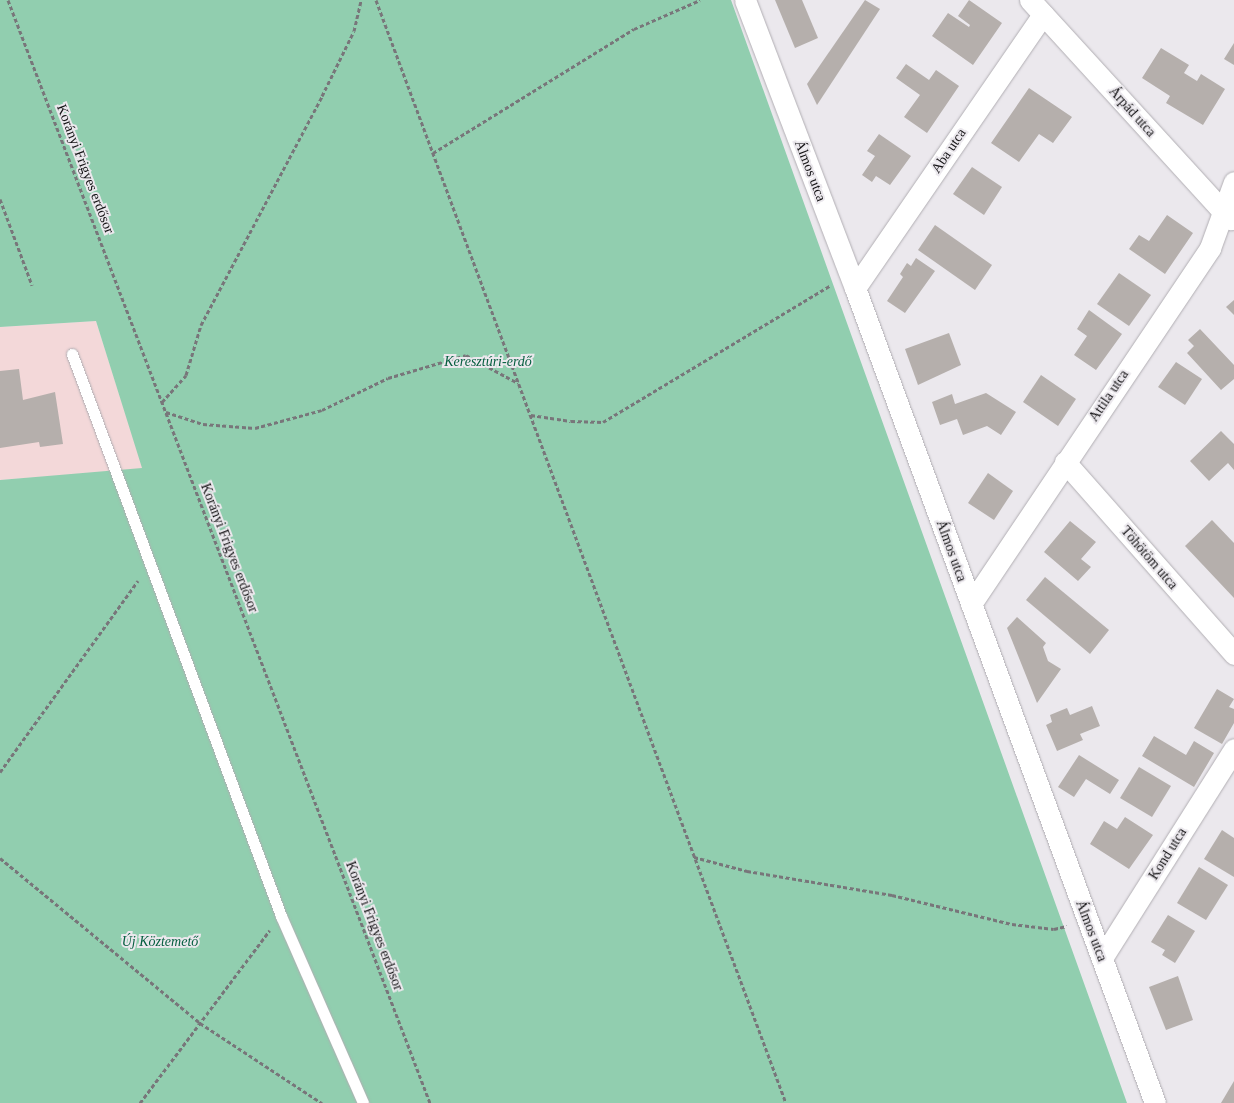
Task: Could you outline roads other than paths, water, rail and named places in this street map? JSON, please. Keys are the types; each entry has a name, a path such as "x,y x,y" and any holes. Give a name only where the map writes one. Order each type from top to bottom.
{"street":[{"name":"Álmos utca","path":"745,0 852,281 1155,1103"},
{"name":"Aba utca","path":"852,281 1036,7"},
{"name":"Árpád utca","path":"1036,7 1229,218"},
{"name":"Attila utca","path":"971,604 1229,218 1234,182"},
{"name":"Töhötöm utca","path":"1065,462 1234,654"},
{"name":"Kond utca","path":"1102,958 1234,749"}],"lane":[{"path":"72,354 281,916 363,1103"}],"park label":[{"name":"Keresztúri-erdő","path":"488,362"},
{"name":"Új Köztemető","path":"160,942"}]}
